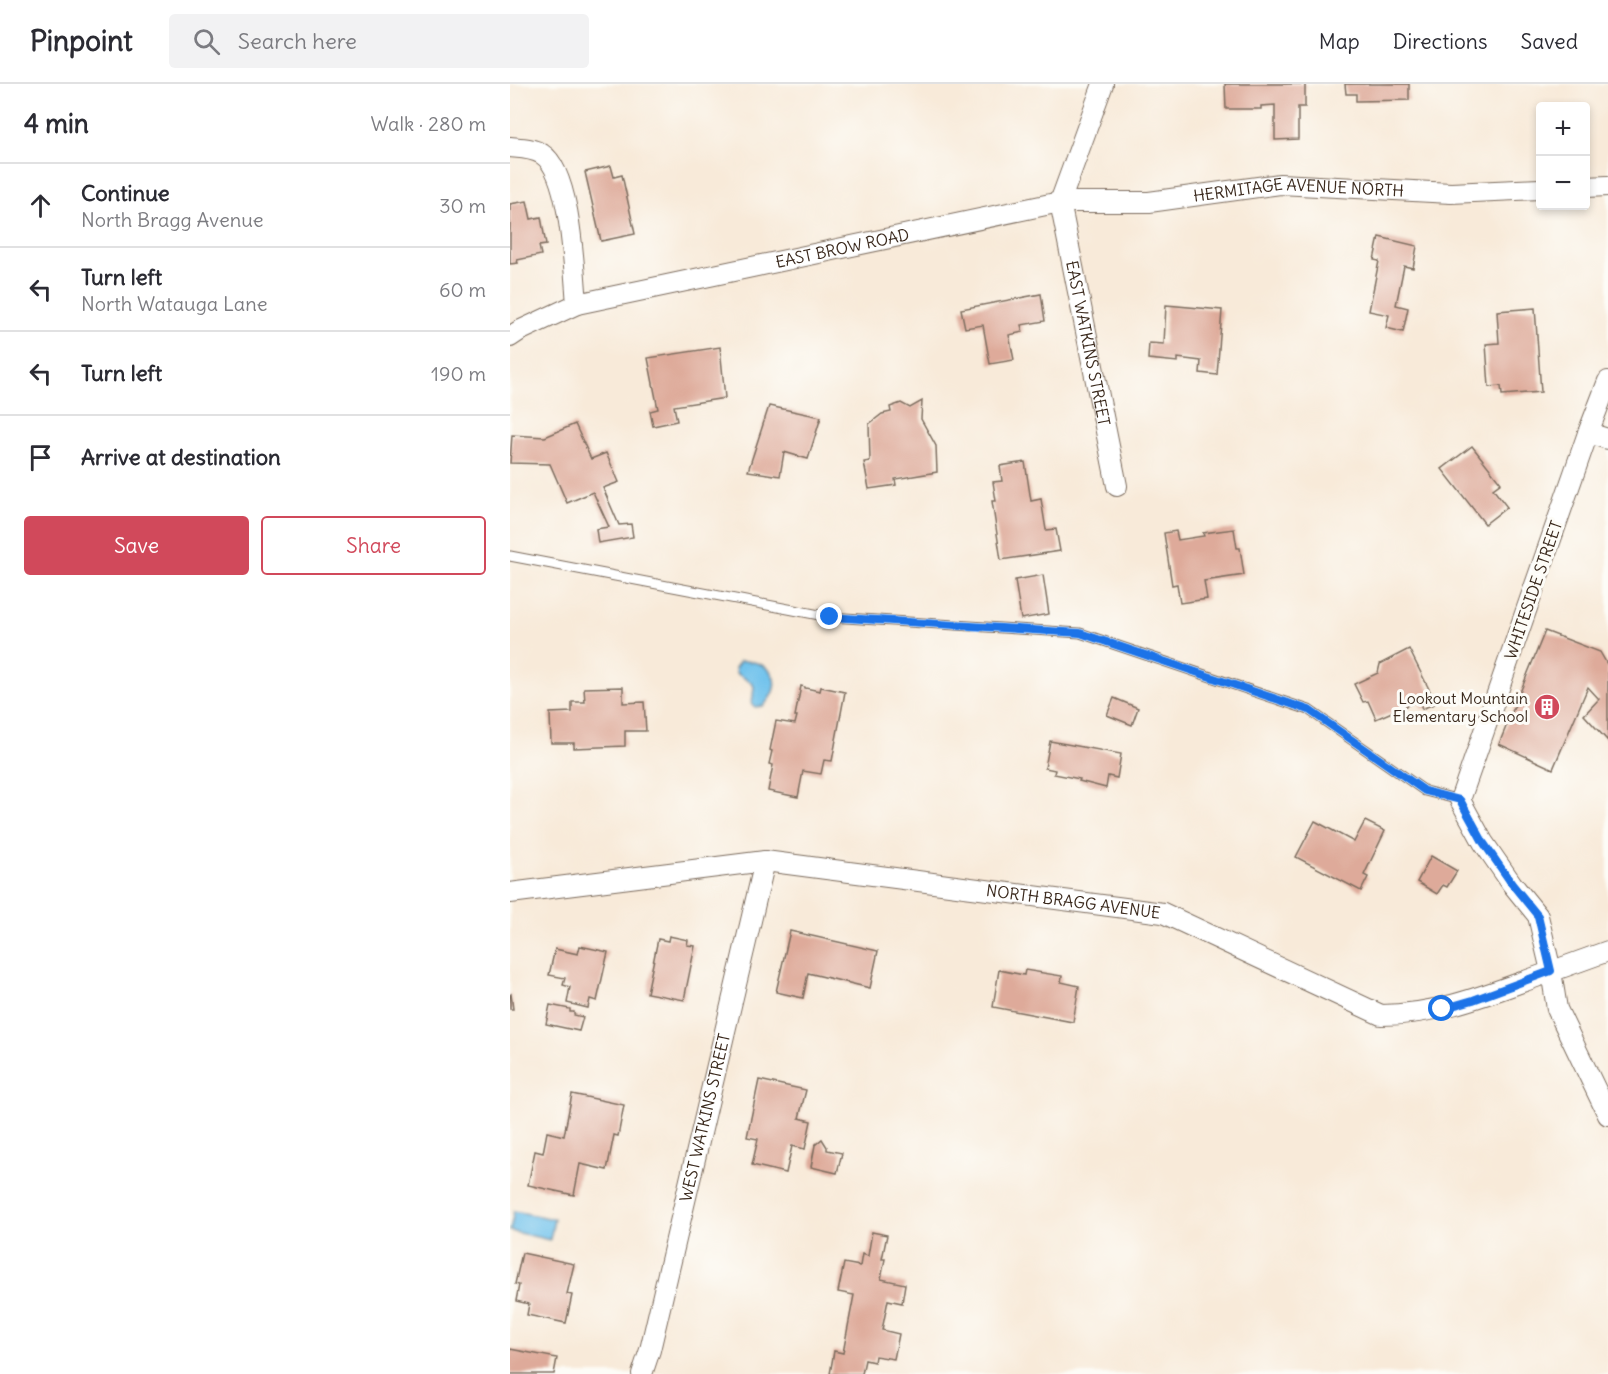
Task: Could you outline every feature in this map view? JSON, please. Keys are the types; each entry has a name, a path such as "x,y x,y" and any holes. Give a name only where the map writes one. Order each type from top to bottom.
{"street":[{"path":"1060,202 1103,84"},
{"path":"510,147 543,154 556,171 569,213 577,304"},
{"name":"HERMITAGE AVENUE NORTH","path":"1060,202 1149,202 1280,184 1451,193 1536,189"},
{"path":"1590,187 1608,186"},
{"name":"EAST BROW ROAD","path":"510,337 577,304 1060,202"},
{"name":"EAST WATKINS STREET","path":"1060,202 1117,486"},
{"name":"WHITESIDE STREET","path":"1460,800 1608,381"},
{"path":"1588,433 1608,439"},
{"path":"1460,800 1483,842 1538,916 1557,1009 1608,1115"},
{"name":"NORTH BRAGG AVENUE","path":"510,893 765,861 1163,913 1382,1015 1442,1009 1608,951"},
{"name":"WEST WATKINS STREET","path":"642,1374 650,1350 765,861"}],"lane":[{"path":"510,556 830,617 1080,633 1309,710 1425,791 1460,800"}],"water":[{"path":"740,661 760,664 772,674 774,689 763,706 755,707 752,704 754,687 752,683 736,673 735,668"},
{"path":"514,1211 554,1219 550,1240 510,1231"}],"building":[{"path":"1225,84 1305,84 1305,107 1298,107 1298,139 1275,140 1275,105 1261,106 1261,109 1226,109"},
{"path":"1345,84 1409,84 1409,100 1356,101 1356,94 1346,94"},
{"path":"611,166 614,177 622,175 635,234 601,241 585,172"},
{"path":"527,201 531,219 541,217 546,245 539,246 541,255 517,260 518,263 510,264 510,204"},
{"path":"1379,237 1417,246 1413,268 1404,266 1396,305 1408,308 1403,332 1386,328 1389,315 1369,311 1379,261 1374,260"},
{"path":"1041,294 1045,321 1021,325 1023,332 1009,335 1014,360 990,364 983,325 965,328 961,309"},
{"path":"1166,305 1222,310 1217,375 1200,373 1201,361 1178,358 1178,362 1148,359 1149,343 1164,344"},
{"path":"1535,308 1541,392 1502,395 1501,386 1489,387 1486,344 1499,343 1497,311"},
{"path":"720,347 725,398 674,406 677,421 653,426 650,411 658,409 648,358"},
{"path":"922,401 921,419 936,446 937,472 895,479 896,485 869,489 864,462 870,461 869,424 882,414 891,412 890,407 901,403 910,408"},
{"path":"769,406 821,417 808,459 784,452 780,476 748,471"},
{"path":"575,424 591,459 606,453 619,482 603,488 619,525 631,524 633,537 598,543 596,529 609,527 593,492 567,503 550,464 510,463 512,435 545,437"},
{"path":"1472,446 1501,483 1493,489 1507,507 1485,524 1442,469"},
{"path":"1025,462 1031,501 1041,499 1046,530 1056,529 1060,551 1001,560 992,501 996,501 993,482 1002,481 1000,466"},
{"path":"1234,529 1237,548 1240,548 1244,575 1204,581 1207,599 1180,603 1177,584 1172,585 1164,533 1176,531 1178,540 1204,536 1203,533"},
{"path":"1043,575 1049,614 1021,619 1015,580"},
{"name":"Lookout Mountain Elementary School","path":"1545,631 1600,652 1608,666 1608,741 1584,715 1599,699 1588,687 1553,769 1499,744"},
{"path":"1409,649 1436,703 1422,709 1419,700 1376,719 1368,701 1363,702 1354,684 1378,673 1380,664"},
{"path":"801,686 820,691 821,687 845,692 832,761 824,760 821,774 803,771 798,797 768,791 773,765 769,764 772,751 770,750 776,721 795,724"},
{"path":"623,687 623,703 644,702 646,731 625,731 625,746 574,748 574,743 551,743 550,713 572,712 572,702 585,702 584,688"},
{"path":"1114,698 1138,708 1132,725 1107,715"},
{"path":"1050,741 1121,754 1117,778 1108,776 1106,788 1079,781 1080,779 1054,774 1055,770 1045,768"},
{"path":"1315,821 1354,842 1365,821 1385,831 1364,875 1368,877 1361,891 1296,857"},
{"path":"1431,856 1457,871 1447,887 1443,885 1437,894 1417,882"},
{"path":"790,931 878,951 870,988 808,973 803,998 776,992"},
{"path":"669,936 688,940 687,945 695,946 684,1000 647,993 658,939 668,941"},
{"path":"580,946 608,952 597,1001 590,999 588,1008 567,1003 570,987 563,985 565,978 549,975 555,949 578,954"},
{"path":"999,970 1024,975 1025,970 1062,976 1061,982 1079,986 1073,1022 993,1007"},
{"path":"511,994 513,1009 510,1009"},
{"path":"550,1005 570,1009 574,1015 583,1017 579,1031 546,1024"},
{"path":"759,1080 806,1090 799,1118 811,1121 805,1149 792,1146 786,1173 752,1165 758,1139 747,1137"},
{"path":"572,1094 624,1105 618,1136 614,1135 607,1170 580,1164 574,1195 528,1185 535,1151 543,1153 547,1132 564,1136"},
{"path":"822,1139 827,1150 842,1153 837,1173 811,1167 815,1145"},
{"path":"872,1232 887,1235 881,1279 905,1284 902,1303 888,1300 882,1330 899,1334 894,1359 875,1356 874,1362 865,1360 862,1374 830,1374 834,1351 843,1353 854,1295 838,1292 844,1263 860,1266 862,1254 868,1256"},
{"path":"522,1253 574,1264 567,1294 572,1295 566,1323 527,1315 529,1304 516,1301 519,1285 515,1284"},
{"path":"510,1349 557,1358 554,1374 510,1374"}],"place":[{"name":"Lookout Mountain Elementary School","path":"1547,707"}],"route":[{"path":"830,617 1080,633 1309,710 1425,791 1460,800 1483,842 1538,916 1551,971 1442,1009"}]}
